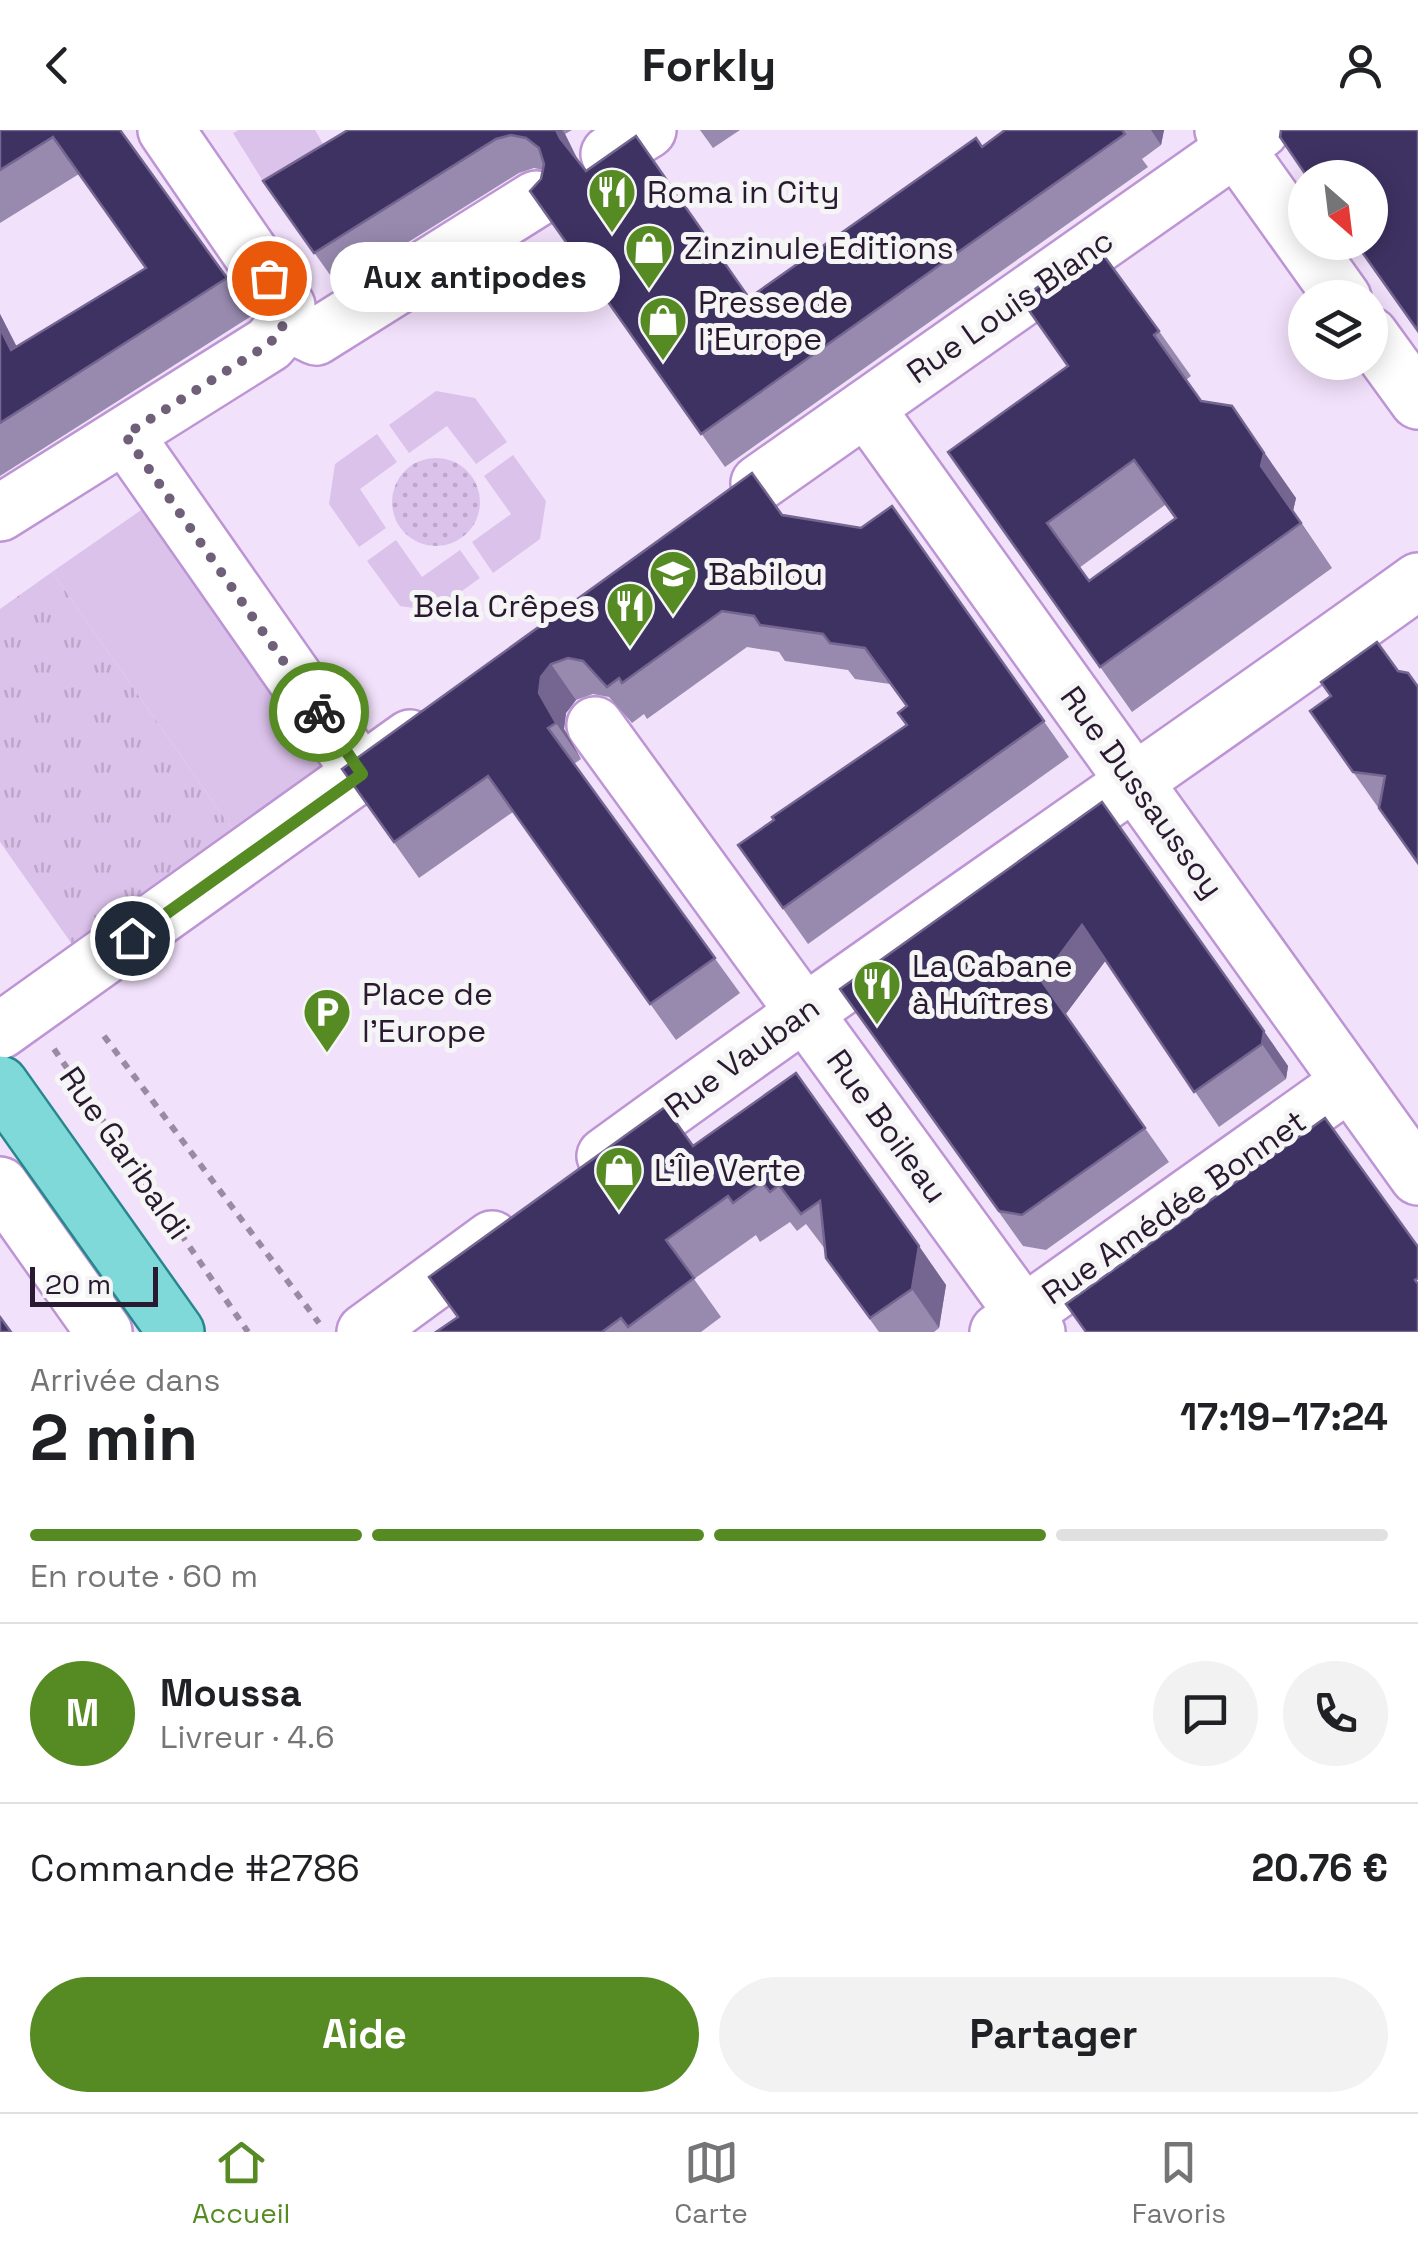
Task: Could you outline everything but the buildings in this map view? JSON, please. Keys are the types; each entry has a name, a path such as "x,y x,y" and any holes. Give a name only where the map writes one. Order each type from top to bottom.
{"main road":[{"name":"Rue Garibaldi","path":"0,1084 176,1332"}],"street":[{"path":"14,504 269,344 286,323 288,306 166,130"},
{"path":"1240,136 1332,280"},
{"name":"Rue Louis Blanc","path":"742,495 1240,136"},
{"path":"286,323 316,336 598,161"},
{"path":"1388,359 1418,401"},
{"name":"Rue Dussaussoy","path":"866,408 1418,1177"},
{"path":"106,447 362,774"},
{"name":"Rue Vauban","path":"365,1332 804,1011 1136,784 1418,581"},
{"path":"31,1010 450,708"},
{"name":"Rue Boileau","path":"596,726 804,1011 1020,1326"},
{"name":"Rue Amédée Bonnet","path":"1020,1326 1350,1082"},
{"path":"0,1185 104,1332"}],"path":[{"name":"Rue Garibaldi","path":"31,1010 248,1332"},
{"path":"104,1036 326,1332"}],"green space":[{"path":"315,130 326,149 266,186 233,133"},
{"path":"436,391 475,398 507,442 476,464 447,426 409,453 389,425"},
{"path":"377,434 397,462 360,489 386,528 359,547 329,504 335,464"},
{"path":"513,455 546,501 540,539 493,573 472,542 511,514 484,476"},
{"path":"436,458 453,461 467,471 477,485 477,519 467,533 453,543 436,546 419,543 405,533 395,519 392,502 395,485 405,471 419,461"},
{"path":"157,499 349,772 244,846 52,572"},
{"path":"396,540 422,577 460,550 480,578 434,611 400,606 367,561"},
{"path":"52,572 244,846 83,960 0,842 0,609"}],"way so far":[{"path":"269,278 288,306 286,323 269,344 125,435 319,712"}],"place":[{"name":"Roma in City","path":"612,234"},
{"name":"Aux antipodes","path":"269,278"},
{"name":"Zinzinule Editions","path":"649,290"},
{"name":"Presse de l'Europe","path":"663,362"},
{"name":"Babilou","path":"673,616"},
{"name":"Bela Crêpes","path":"630,648"},
{"name":"La Cabane à Huîtres","path":"877,1026"},
{"name":"Place de l'Europe","path":"327,1054"},
{"name":"L'Île Verte","path":"619,1212"}],"route":[{"path":"132,938 362,774 319,712"}]}
